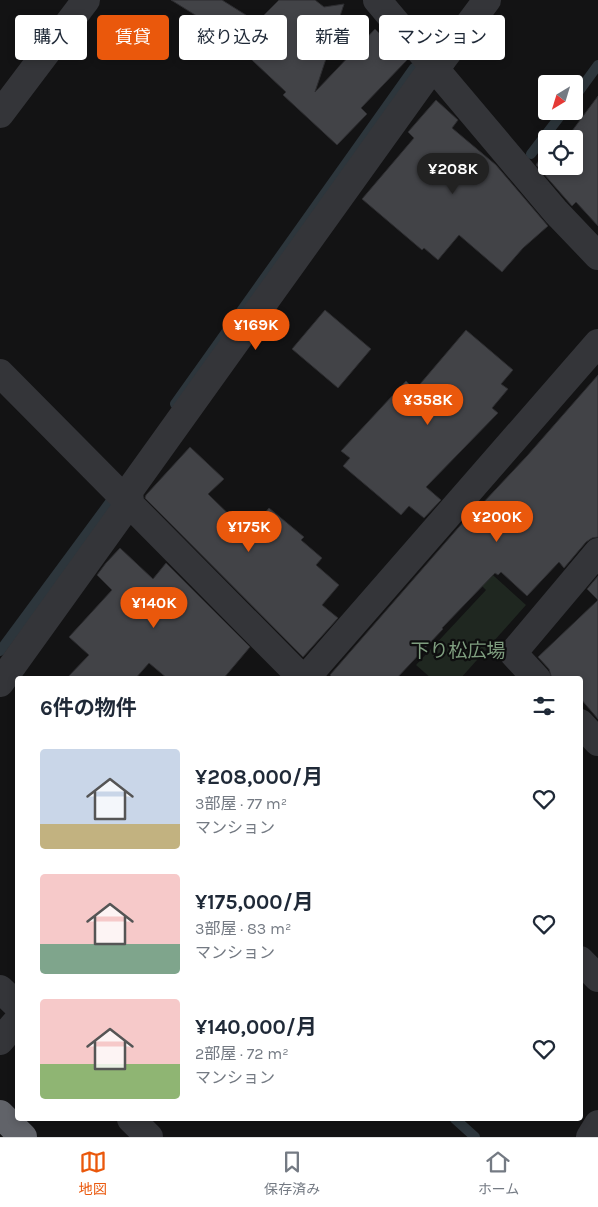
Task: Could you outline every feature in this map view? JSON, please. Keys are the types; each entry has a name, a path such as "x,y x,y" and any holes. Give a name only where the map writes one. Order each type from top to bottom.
{"highway":[{"path":"0,1114 23,1137"}],"street":[{"path":"0,114 85,0"},
{"path":"377,0 556,212 598,256"},
{"path":"0,682 130,502 129,491 425,78 487,0"},
{"path":"307,676 598,343"},
{"path":"0,373 301,676"},
{"path":"534,676 513,654 598,552"},
{"path":"583,726 598,742"},
{"path":"583,963 598,978"},
{"path":"0,989 15,1003"},
{"path":"0,1041 15,1024"},
{"path":"133,1121 149,1137"},
{"path":"590,1137 598,1124"}],"green space":[{"name":"下り松広場","path":"484,567 526,605 463,676 429,676 416,665 486,590 474,578"}],"building":[{"path":"171,0 222,0 246,15 195,15"},
{"path":"279,0 315,0 324,7 344,4 340,15 297,15 297,60 326,60 315,92 345,60 369,60 369,35 375,29 379,33 379,60 407,60 361,108 367,114 337,145 283,95 286,92 252,60 287,60 287,15 264,15"},
{"path":"598,96 598,226 576,202 572,206 545,175 583,175 583,130 573,130 580,120 583,120 583,116"},
{"path":"436,100 458,120 452,128 496,165 548,226 523,248 502,272 459,235 438,260 424,248 422,250 362,199 414,138 408,132"},
{"path":"325,310 371,349 338,388 292,349"},
{"path":"466,330 513,370 501,384 508,389 492,408 498,413 426,487 441,500 424,518 409,506 401,515 343,466 350,458 341,451 406,381 415,390"},
{"path":"598,375 598,537 586,542 564,568 559,562 527,596 501,572 498,575 495,573 399,676 331,676 465,520 527,456"},
{"path":"190,447 224,479 208,494 248,533 269,508 304,537 301,540 322,558 316,565 339,585 322,605 338,618 303,657 145,498"},
{"path":"120,548 153,579 166,563 250,647 226,676 164,676 149,663 138,676 69,676 89,655 69,637 112,590 97,575"},
{"path":"598,576 598,600 587,589"},
{"path":"598,600 598,719 583,702 583,676 551,676 549,669 538,657"}],"waterway":[{"path":"583,86 598,65"},
{"path":"175,404 414,68"},
{"path":"531,154 557,120"},
{"path":"0,651 113,498"},
{"path":"457,1121 475,1137"}]}
